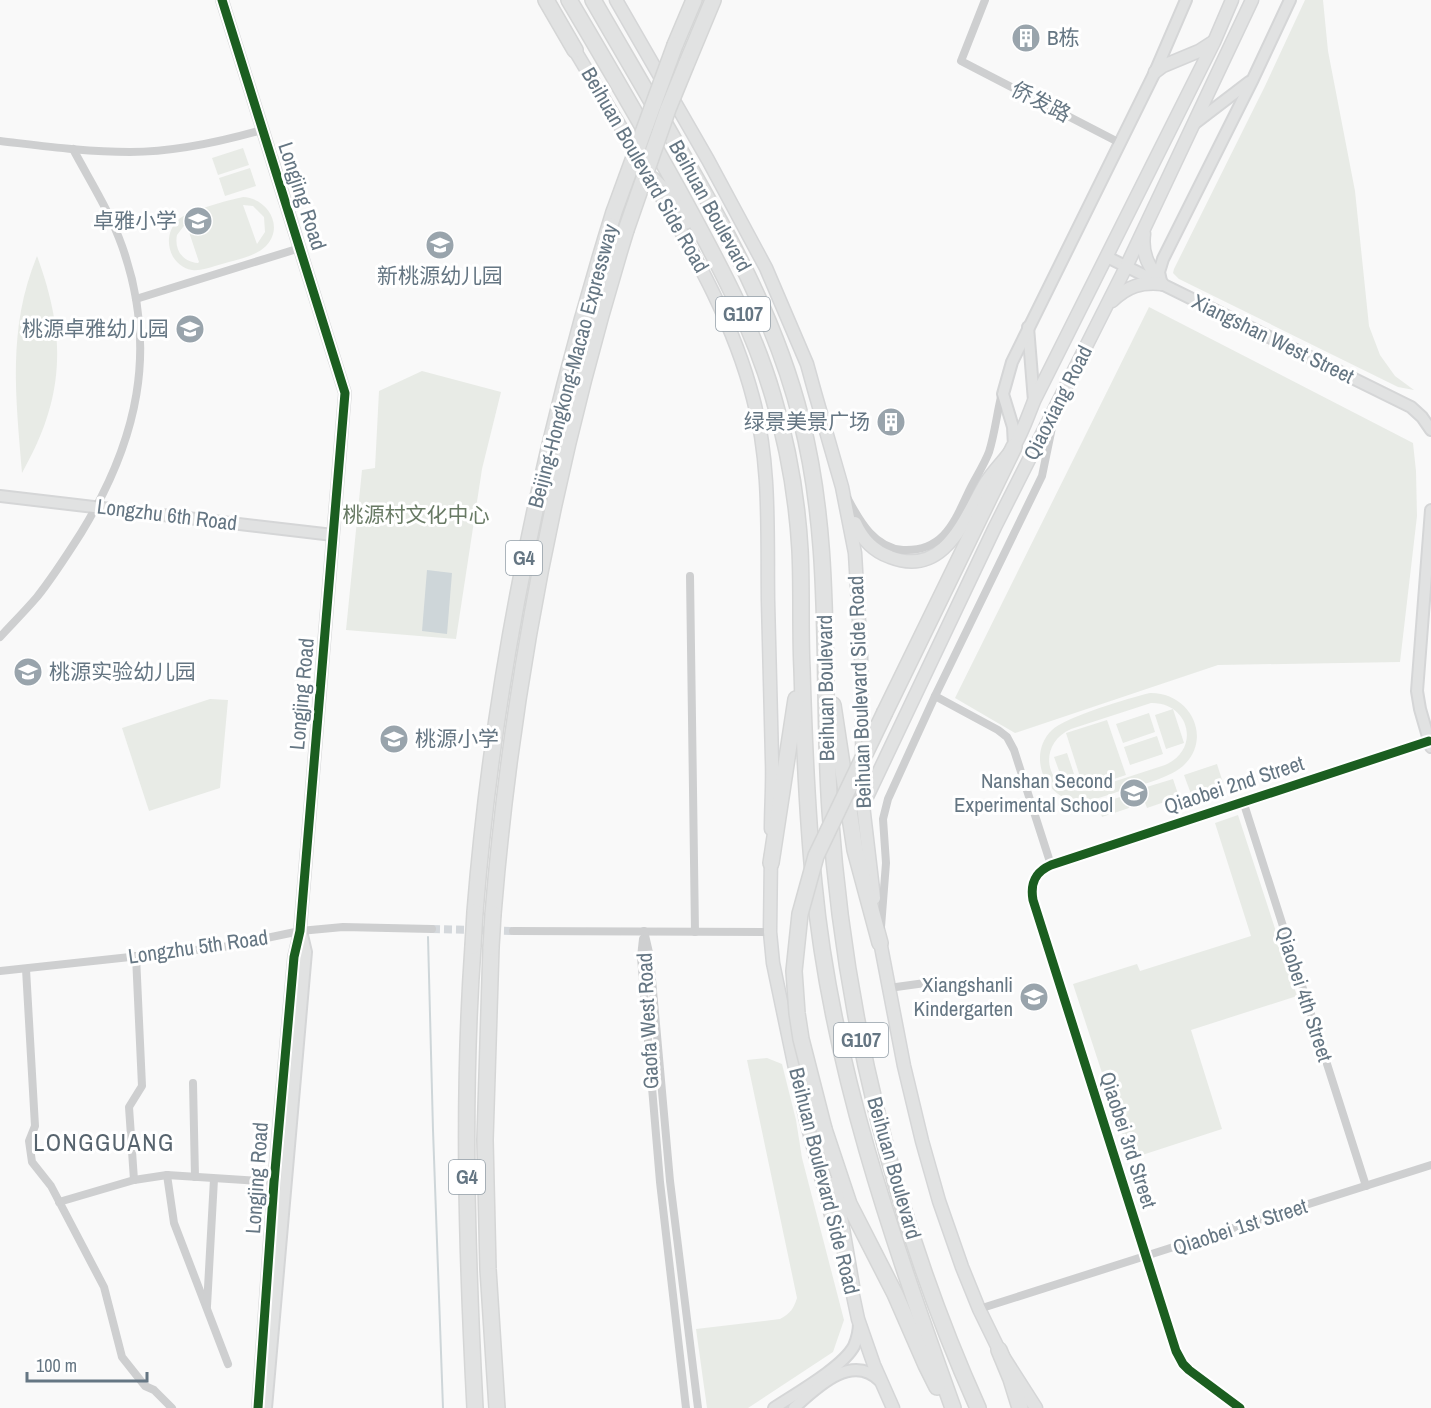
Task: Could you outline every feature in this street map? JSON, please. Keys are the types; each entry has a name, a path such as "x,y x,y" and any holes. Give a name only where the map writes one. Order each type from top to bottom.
{"highway":[{"path":"546,0 575,50"},
{"name":"Beihuan Boulevard","path":"569,0 651,138 721,268 749,326 773,396 787,452 800,548 801,666 810,842 824,964 845,1067 875,1182 950,1408"},
{"name":"Beihuan Boulevard","path":"593,0 721,223 763,307 780,351 801,419 819,513 828,772 833,850 846,962 864,1058 893,1174 947,1336 978,1408"},
{"name":"Beijing-Hongkong-Macao Expressway","path":"475,1408 467,1265 466,1135 470,991 475,912 489,780 519,586 551,436 590,289 675,45 694,0"},
{"name":"Beijing-Hongkong-Macao Expressway","path":"496,1408 488,1269 485,1140 493,914 509,758 536,586 567,438 588,359 626,230 668,109 713,0"},
{"path":"652,179 668,195 701,244 721,268"},
{"path":"950,1408 926,1365 895,1294 849,1204 841,1183 824,1129 801,1039 795,971 800,914 816,856 1014,447"},
{"path":"825,656 855,850 880,943"},
{"path":"771,863 801,666"},
{"path":"824,1129 852,1289"},
{"path":"999,1350 1020,1408"}],"main road":[{"name":"Beihuan Boulevard Side Road","path":"537,0 575,50 698,261 726,317 747,375 759,422 766,479 767,510 772,763 770,932 775,973 792,1058 859,1322 893,1408"},
{"name":"Beihuan Boulevard Side Road","path":"616,0 732,204 779,294 807,364 852,531 857,581 863,805 880,943 922,1141 939,1201 980,1310 999,1350 1036,1408"},
{"name":"Qiaoxiang Road","path":"842,488 856,526 867,543 875,550 895,559 918,560 939,552 956,538 988,479 1014,447 1034,401 1214,42 1232,0"},
{"name":"Qiaoxiang Road","path":"863,805 995,527 1126,267 1252,0"},
{"path":"1155,72 1214,42"},
{"path":"1146,178 1164,187"},
{"path":"1145,227 1143,241 1145,256 1162,284"},
{"path":"1105,309 1119,294 1135,285 1162,284"}],"street":[{"name":"Longjing Road","path":"222,0 345,393 300,931 294,957 274,1182 258,1408"},
{"name":"侨发路","path":"985,0 961,61 1120,142"},
{"path":"842,488 865,528 891,548 911,550 934,543 954,522 987,456 1012,362 1155,72 1186,0"},
{"path":"1162,284 1159,272 1163,259 1290,0"},
{"path":"1194,124 1252,79"},
{"path":"0,141 73,149 132,152 167,150 262,130"},
{"path":"0,637 38,596 97,507 118,464 129,433 136,402 140,354 136,299 128,263 117,232 73,149"},
{"path":"136,299 300,248"},
{"name":"Xiangshan West Street","path":"1107,257 1411,407 1431,430"},
{"path":"1028,327 1034,401"},
{"path":"1003,389 1013,427 1014,447"},
{"path":"880,943 882,887 886,863 883,819 885,808 935,696 1042,476 1056,406"},
{"path":"1411,407 1431,413"},
{"name":"Longzhu 6th Road","path":"0,496 333,535"},
{"path":"1430,744 1420,710 1418,691 1431,510"},
{"path":"690,576 695,932"},
{"path":"935,696 998,730 1007,738 1014,750 1051,865"},
{"name":"Qiaobei 2nd Street","path":"1051,865 1243,801 1430,744"},
{"name":"Qiaobei 4th Street","path":"1243,801 1366,1186"},
{"name":"Qiaobei 3rd Street","path":"1051,865 1040,871 1033,882 1033,900 1179,1358 1189,1370 1240,1408"},
{"name":"Longzhu 5th Road","path":"0,971 223,947 300,931 343,927 432,929"},
{"name":"Longjing Road","path":"266,1408 306,952 300,931"},
{"path":"513,931 770,932"},
{"name":"Gaofa West Road","path":"644,932 641,957 654,1126 686,1408"},
{"name":"Gaofa West Road","path":"644,932 650,957 668,1169 698,1408"},
{"path":"134,1180 129,1107 142,1086 136,956"},
{"path":"26,969 35,1126 29,1141 32,1162 51,1186 104,1287 122,1357 145,1386 154,1390 172,1408"},
{"path":"889,988 925,983"},
{"path":"193,1083 195,1177"},
{"name":"Qiaobei 1st Street","path":"980,1310 1431,1165"},
{"path":"59,1202 134,1180 168,1175 274,1182"},
{"path":"168,1175 174,1223 228,1364"},
{"path":"207,1310 214,1179"},
{"path":"774,1408 836,1365 848,1354 857,1338 859,1322"},
{"path":"794,1408 820,1386 846,1371 857,1369 868,1371 882,1383"}],"green space":[{"path":"1305,0 1323,0 1328,51 1355,191 1369,326 1380,355 1395,376 1414,390 1398,387 1179,279 1173,273"},
{"path":"243,148 249,165 218,175 212,158"},
{"path":"250,168 256,186 225,196 219,178"},
{"path":"243,197 259,202 271,214 274,230 266,246 249,256 201,270 192,270 178,263 170,250 169,242 170,234 178,220 199,210","holes":["243,205 253,206 264,217 265,232 257,244","186,223 199,262 198,263 184,258 178,250 177,235"]},
{"path":"37,256 53,314 57,340 57,367 54,393 47,419 22,473 16,390 17,337 27,283"},
{"path":"1149,307 1413,443 1417,516 1400,662 1218,665 1015,733 955,698"},
{"name":"桃源村文化中心","path":"422,371 501,392 482,469 456,639 346,630 362,470 375,468 379,391"},
{"path":"1150,693 1176,700 1193,718 1196,742 1192,754 1183,766 1158,779 1086,801 1071,800 1052,789 1046,780 1040,760 1045,739 1052,730 1083,714","holes":["1151,703 1175,710 1182,718 1186,728 1187,739 1176,758 1165,765 1085,791 1072,790 1061,784 1054,776 1049,756 1060,736 1071,729"]},
{"path":"210,699 228,700 220,788 149,811 122,728"},
{"path":"1173,709 1184,743 1166,749 1155,715"},
{"path":"1149,713 1155,732 1123,743 1116,724"},
{"path":"1107,720 1126,775 1084,789 1066,733"},
{"path":"1157,736 1163,754 1130,765 1124,747"},
{"path":"1067,753 1074,774 1062,779 1054,757"},
{"path":"1217,764 1223,783 1191,794 1184,775"},
{"path":"1173,779 1179,797 1147,808 1140,789"},
{"path":"1125,795 1129,808 1102,817 1098,805"},
{"path":"1238,815 1297,996 1191,1030 1222,1129 1130,1159 1073,984 1137,964 1140,971 1251,936 1215,823"},
{"path":"767,1058 782,1064 796,1120 802,1158 844,1320 833,1352 748,1408 707,1408 696,1329 780,1319 791,1310 797,1298 747,1060"}],"shaded area":[{"path":"427,570 452,573 447,634 422,631"}],"waterway":[{"path":"428,937 443,1408"}],"tunnel":[{"path":"432,929 513,931"}],"cycle path":[{"path":"222,0 345,393 300,931 294,957 274,1182 258,1408"},
{"path":"1240,1408 1189,1370 1176,1351 1033,900 1033,883 1037,875 1051,865 1429,741"}],"place":[{"name":"B栋","path":"1026,38"},
{"name":"卓雅小学","path":"198,221"},
{"name":"新桃源幼儿园","path":"440,245"},
{"name":"桃源卓雅幼儿园","path":"190,329"},
{"name":"绿景美景广场","path":"891,422"},
{"name":"桃源实验幼儿园","path":"28,672"},
{"name":"桃源小学","path":"394,739"},
{"name":"Nanshan Second Experimental School","path":"1134,793"},
{"name":"Xiangshanli Kindergarten","path":"1034,997"}],"district":[{"name":"LONGGUANG","path":"104,1143"}]}
